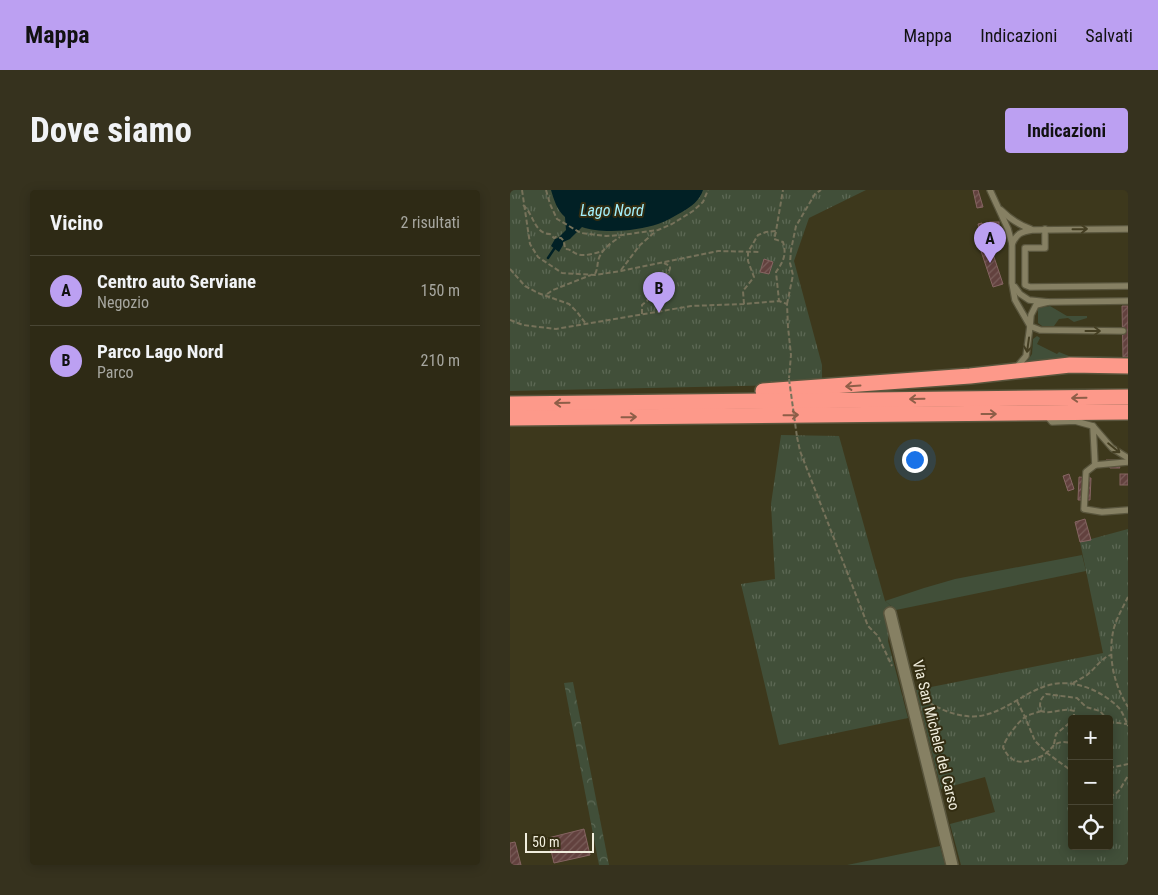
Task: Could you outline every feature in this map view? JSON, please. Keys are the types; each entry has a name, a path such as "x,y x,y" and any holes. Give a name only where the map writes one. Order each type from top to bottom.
{"highway":[{"path":"589,403 600,396 606,395 749,392 970,376 1070,365 1128,366"},
{"path":"510,404 1128,397"},
{"path":"510,418 1128,412"}],"street":[{"name":"Via San Michele del Carso","path":"890,613 952,865"}],"lane":[{"path":"990,190 1008,229 1012,244 1012,283 1016,300 1030,326 1040,330 1123,331"},
{"path":"996,205 1010,219 1032,230"},
{"path":"1012,244 1016,236 1032,230 1128,229"},
{"path":"1045,230 1045,248 1025,248 1025,285 1030,287 1128,286"},
{"path":"1012,283 1020,294 1029,300 1048,302 1128,301"},
{"path":"1013,372 1026,356 1031,314 1036,305 1048,302"},
{"path":"1044,413 1052,422 1075,421 1093,426 1112,448 1128,458"},
{"path":"1093,426 1095,465"},
{"path":"1128,462 1095,465 1086,472 1084,509 1102,512 1128,510"}],"path":[{"path":"522,190 530,244 538,257 562,273 594,275"},
{"path":"546,190 557,219 581,233 606,236 658,230 672,224 693,211 702,202 708,190"},
{"path":"779,301 776,272 782,264 785,255 783,242 774,239 783,190"},
{"path":"822,190 815,194 796,226 791,250 790,263 793,275 787,304 791,354 789,379 797,436 800,450 868,626 878,636 893,668 905,676"},
{"path":"523,205 528,208 540,231 544,234 550,234 554,238 561,238 566,248 577,254 588,255 603,251"},
{"path":"621,271 640,245 658,230"},
{"path":"744,304 743,291 754,277 748,261 748,252 758,236 766,232 776,231"},
{"path":"594,275 603,251 622,235"},
{"path":"547,295 553,290 594,275 718,251 760,252"},
{"path":"642,314 642,306 670,269 670,266 662,262"},
{"path":"510,269 525,286 538,293 569,304 586,324"},
{"path":"510,320 523,325 556,329 691,306 779,301 787,304"},
{"path":"1128,597 1113,631 1111,655 1116,681 1128,706"},
{"path":"1073,683 1098,665 1105,656 1111,655"},
{"path":"909,689 918,698 928,701 938,708 956,714 980,716 1002,708 1043,687 1073,683 1096,691 1112,702 1118,707 1128,725"},
{"path":"1041,711 1039,704 1041,698 1046,694 1077,698 1086,707 1100,710 1104,715"},
{"path":"1017,700 1035,741 1047,753 1068,768"},
{"path":"1068,724 1056,734 1054,744 1047,753 1029,761 1018,762 1006,754 1003,747 1005,740 1026,717 1041,711 1053,712 1067,709 1074,711 1074,715"},
{"path":"1113,723 1128,725"},
{"path":"1054,744 1068,742"},
{"path":"1113,767 1128,764"},
{"path":"1113,796 1121,789 1128,776"}],"green space":[{"path":"510,190 866,190 809,218 794,261 822,365 822,381 785,385 510,391"},
{"path":"1050,306 1067,316 1087,316 1087,318 1074,322 1068,318 1059,319 1054,326 1042,326 1038,323 1038,308"},
{"path":"1037,336 1040,338 1037,344 1057,354 1059,352 1069,356 1128,357 1128,359 1026,363 1032,354 1033,339"},
{"path":"781,435 839,436 885,601 896,610 888,641 908,718 779,745 741,584 775,579 771,504"},
{"path":"1128,529 1128,865 961,865 950,824 995,812 985,777 941,789 916,690 1103,653 1080,542"},
{"path":"1082,555 1086,571 896,610 885,601 955,579"},
{"path":"573,682 609,865 599,865 564,683"},
{"path":"940,846 945,865 847,865"}],"water":[{"name":"Lago Nord","path":"551,190 703,190 700,197 692,205 658,224 620,231 582,227 570,239 563,242 559,252 551,246 555,239 566,230 565,217 558,208"}],"building":[{"path":"973,190 978,190 983,207 977,208"},
{"path":"990,222 999,222 999,229 990,229"},
{"path":"982,223 985,234 981,236 978,224"},
{"path":"988,239 1003,284 993,287 978,242"},
{"path":"764,259 773,262 769,274 760,272"},
{"path":"1122,306 1128,306 1128,357 1123,357"},
{"path":"1106,460 1116,460 1120,468 1110,468"},
{"path":"1069,474 1074,489 1068,491 1063,476"},
{"path":"1120,474 1128,474 1128,485 1120,485"},
{"path":"1079,477 1091,478 1090,500 1078,500"},
{"path":"1085,519 1091,540 1080,542 1075,522"},
{"path":"584,829 590,855 554,863 548,838"},
{"path":"515,842 521,865 510,865 510,843"}],"waterway":[{"path":"548,258 554,249"}],"place":[{"name":"Centro auto Serviane","path":"990,263"},
{"name":"Parco Lago Nord","path":"659,313"}]}
